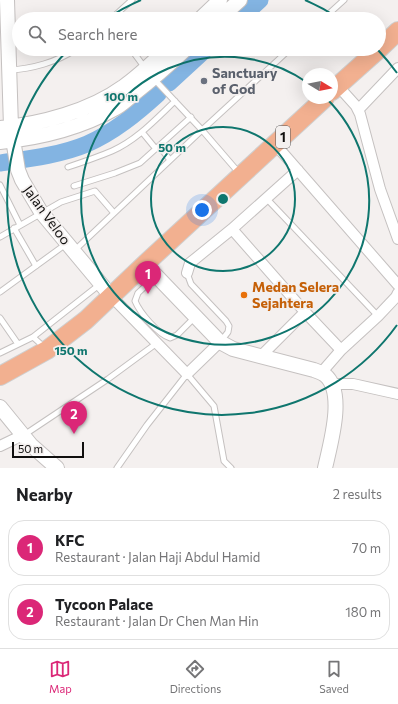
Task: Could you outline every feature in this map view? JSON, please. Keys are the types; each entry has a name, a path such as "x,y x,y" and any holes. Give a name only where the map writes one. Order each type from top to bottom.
{"highway":[{"path":"386,43 398,32"},
{"path":"338,85 371,56"},
{"name":"1","path":"0,376 47,350 86,320 106,290 150,270 241,176 318,104"}],"street":[{"name":"Jalan Veloo","path":"7,0 9,53 5,70 8,138 18,170 22,180 41,212 106,290"},
{"path":"207,12 220,0"},
{"path":"227,12 240,0"},
{"path":"149,73 162,56"},
{"path":"8,138 95,103 149,73 175,56"},
{"path":"358,110 398,68"},
{"path":"338,91 356,106 358,110 380,189 398,238"},
{"path":"275,144 398,285"},
{"path":"187,273 190,263 267,200 298,170"},
{"path":"232,229 340,350"},
{"path":"150,270 220,342 233,349 314,370 325,375 332,384 336,396 333,430 325,468"},
{"path":"106,290 187,374 220,342"},
{"path":"321,373 340,350 378,316 396,298 398,293"},
{"path":"261,356 305,312"},
{"path":"332,384 353,384 398,394"},
{"path":"0,407 31,446 57,468"},
{"path":"0,446 23,435"}],"lane":[{"path":"119,12 132,0"},
{"path":"331,12 344,0"},
{"path":"2,35 9,53"},
{"path":"5,70 21,69 66,56"},
{"path":"136,56 149,73 191,117 241,176"},
{"path":"0,292 36,266 70,247 114,213 282,56"},
{"path":"68,167 113,151 142,132 175,101"},
{"path":"74,186 115,173 140,163 191,117"},
{"path":"142,132 170,160"},
{"path":"0,185 20,225"},
{"path":"0,238 41,212 61,202 95,191 114,213"},
{"path":"267,200 378,316"},
{"path":"14,228 36,266"},
{"path":"150,270 135,301 138,308 163,336 170,338 177,335 195,316"},
{"path":"187,273 191,284 229,326 228,332 220,342"},
{"path":"0,353 33,337 106,290"},
{"path":"0,318 18,344"},
{"path":"33,337 47,350"},
{"path":"23,435 108,379 157,343"},
{"path":"117,468 147,425 187,374 214,406 224,461 231,468"}],"waterway":[{"path":"247,12 260,0"},
{"path":"169,83 198,56"},
{"path":"0,163 55,154 87,144 124,122 158,94"}],"place":[{"name":"Sanctuary of God","path":"204,81"},
{"name":"KFC","path":"148,294"},
{"name":"Medan Selera Sejahtera","path":"244,295"},
{"name":"Tycoon Palace","path":"74,434"}]}
